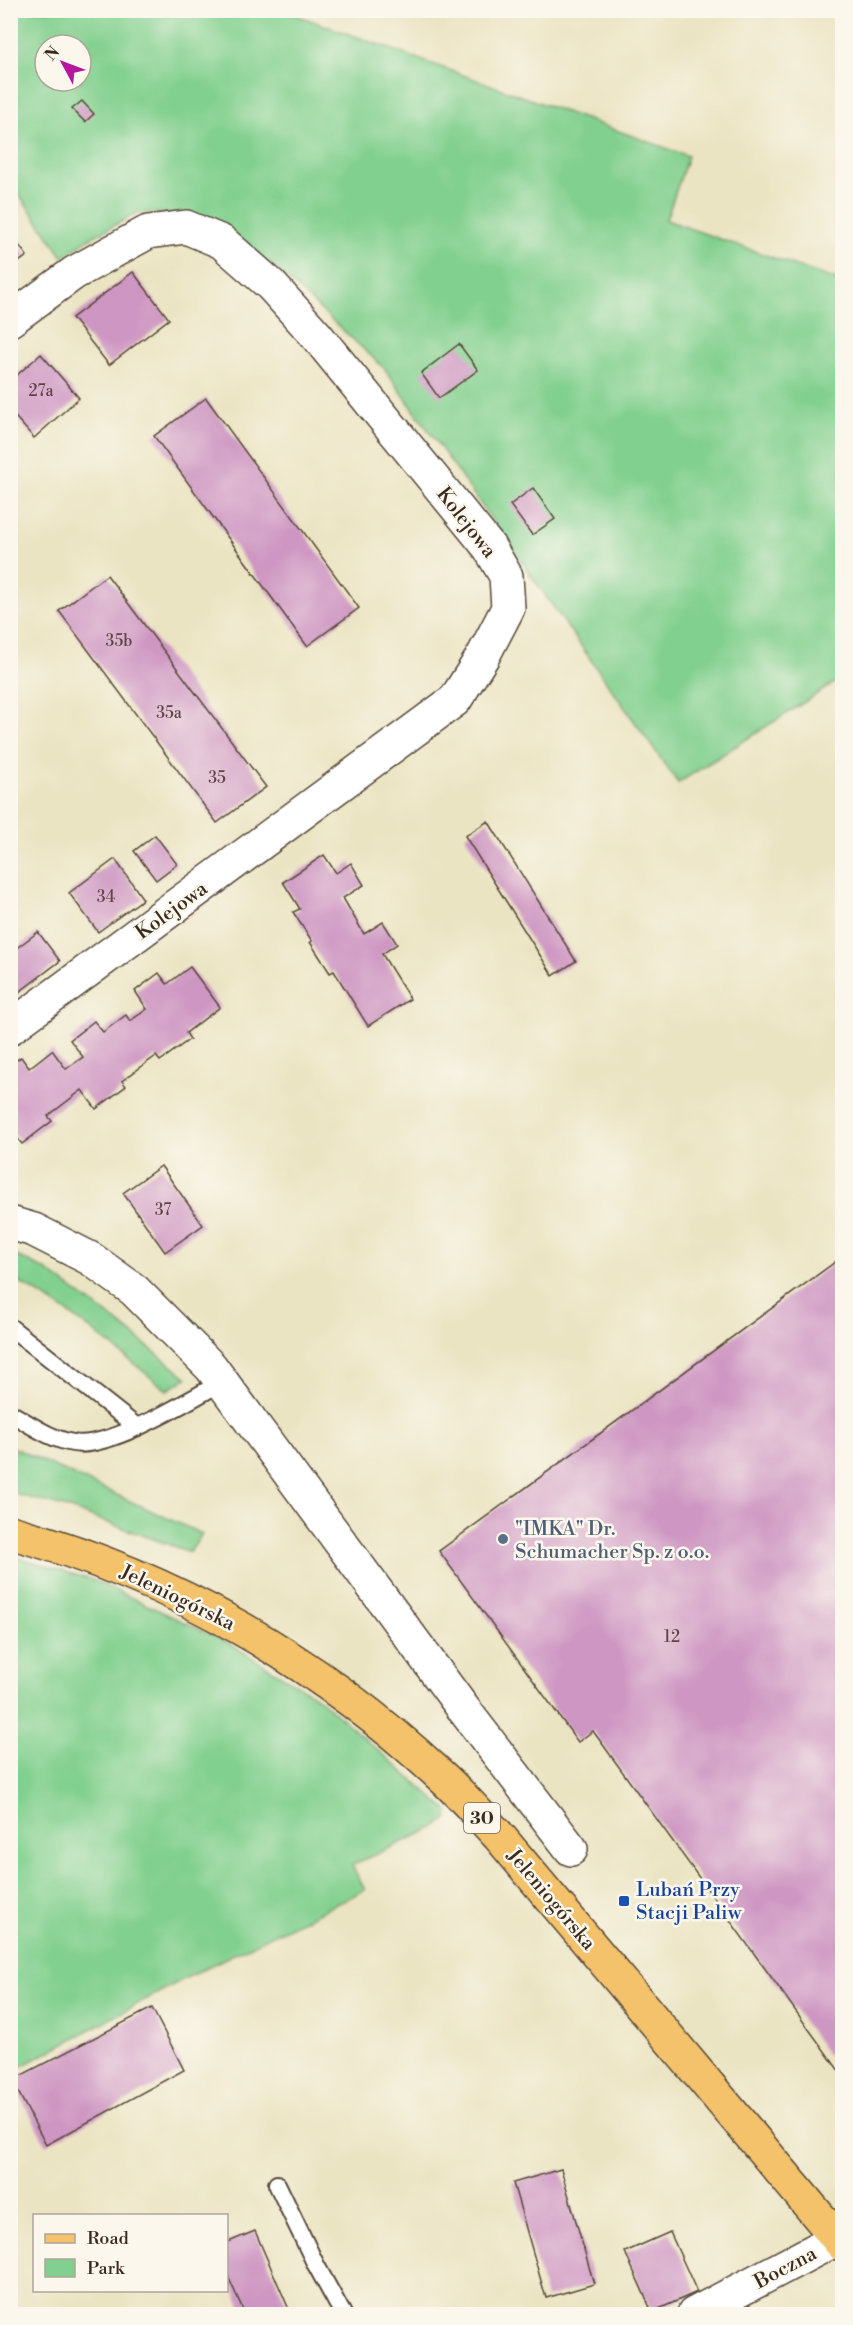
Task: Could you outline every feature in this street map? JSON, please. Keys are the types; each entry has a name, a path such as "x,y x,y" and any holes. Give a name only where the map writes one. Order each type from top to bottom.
{"main road":[{"name":"Jeleniogórska","path":"10,1532 105,1562 181,1595 270,1643 362,1708 433,1769 498,1835 841,2240"}],"street":[{"name":"Kolejowa","path":"10,320 74,273 148,232 186,227 222,242 271,285 316,335 489,547 506,576 508,608 483,656 455,699 10,1028"},
{"path":"10,1223 34,1230 91,1259 134,1290 211,1367 465,1711 571,1849"},
{"name":"Boczna","path":"694,2314 841,2240"}],"lane":[{"path":"10,1327 137,1427"},
{"path":"10,1413 52,1437 74,1444 88,1444 137,1427 222,1382"},
{"path":"277,2184 316,2265 343,2314"}],"green space":[{"path":"10,11 285,11 688,156 666,220 842,282 842,678 678,783 385,369 272,265 191,217 160,213 137,213 87,240 63,257 11,183"},
{"path":"11,1253 47,1271 116,1321 187,1378 167,1390 72,1316 11,1278"},
{"path":"10,1446 202,1534 190,1552 64,1507 11,1493"},
{"path":"11,1555 95,1581 225,1641 317,1697 448,1811 447,1819 433,1828 352,1865 365,1890 197,1972 11,2072"}],"building":[{"path":"82,101 94,114 85,122 72,109"},
{"path":"10,233 27,256 10,268"},
{"path":"133,272 169,319 109,365 72,318"},
{"path":"459,344 478,370 439,398 421,373"},
{"path":"41,354 79,398 34,438 10,411 10,381"},
{"path":"206,398 359,608 307,646 154,436"},
{"path":"533,488 555,519 532,535 510,505"},
{"path":"107,575 266,787 217,823 59,611"},
{"path":"488,821 576,961 553,976 465,836"},
{"path":"155,835 177,864 156,880 134,851"},
{"path":"324,855 336,873 351,863 364,885 343,898 364,934 383,922 397,944 382,954 410,999 368,1026 334,971 330,973 310,942 312,941 293,912 300,909 283,882"},
{"path":"115,859 143,899 98,932 69,893"},
{"path":"38,932 60,961 14,996 10,991 10,953"},
{"path":"190,967 220,1007 186,1033 190,1039 160,1061 156,1056 122,1081 126,1086 96,1109 82,1090 48,1116 52,1121 22,1144 10,1129 10,1064 21,1057 29,1068 52,1050 66,1069 83,1057 70,1040 94,1021 103,1032 126,1015 130,1021 147,1009 135,991 159,973 167,984"},
{"path":"161,1166 203,1225 165,1252 123,1193"},
{"path":"842,1257 842,2075 593,1731 578,1742 439,1551"},
{"path":"152,2008 184,2070 46,2145 12,2080"},
{"path":"561,2169 594,2284 546,2298 513,2183"},
{"path":"255,2231 291,2314 245,2314 228,2276 228,2242"},
{"path":"670,2232 697,2292 652,2312 625,2252"}],"place":[{"name":"\"IMKA\" Dr. Schumacher Sp. z o.o.","path":"503,1539"},
{"name":"Lubań Przy Stacji Paliw","path":"624,1901"}]}
